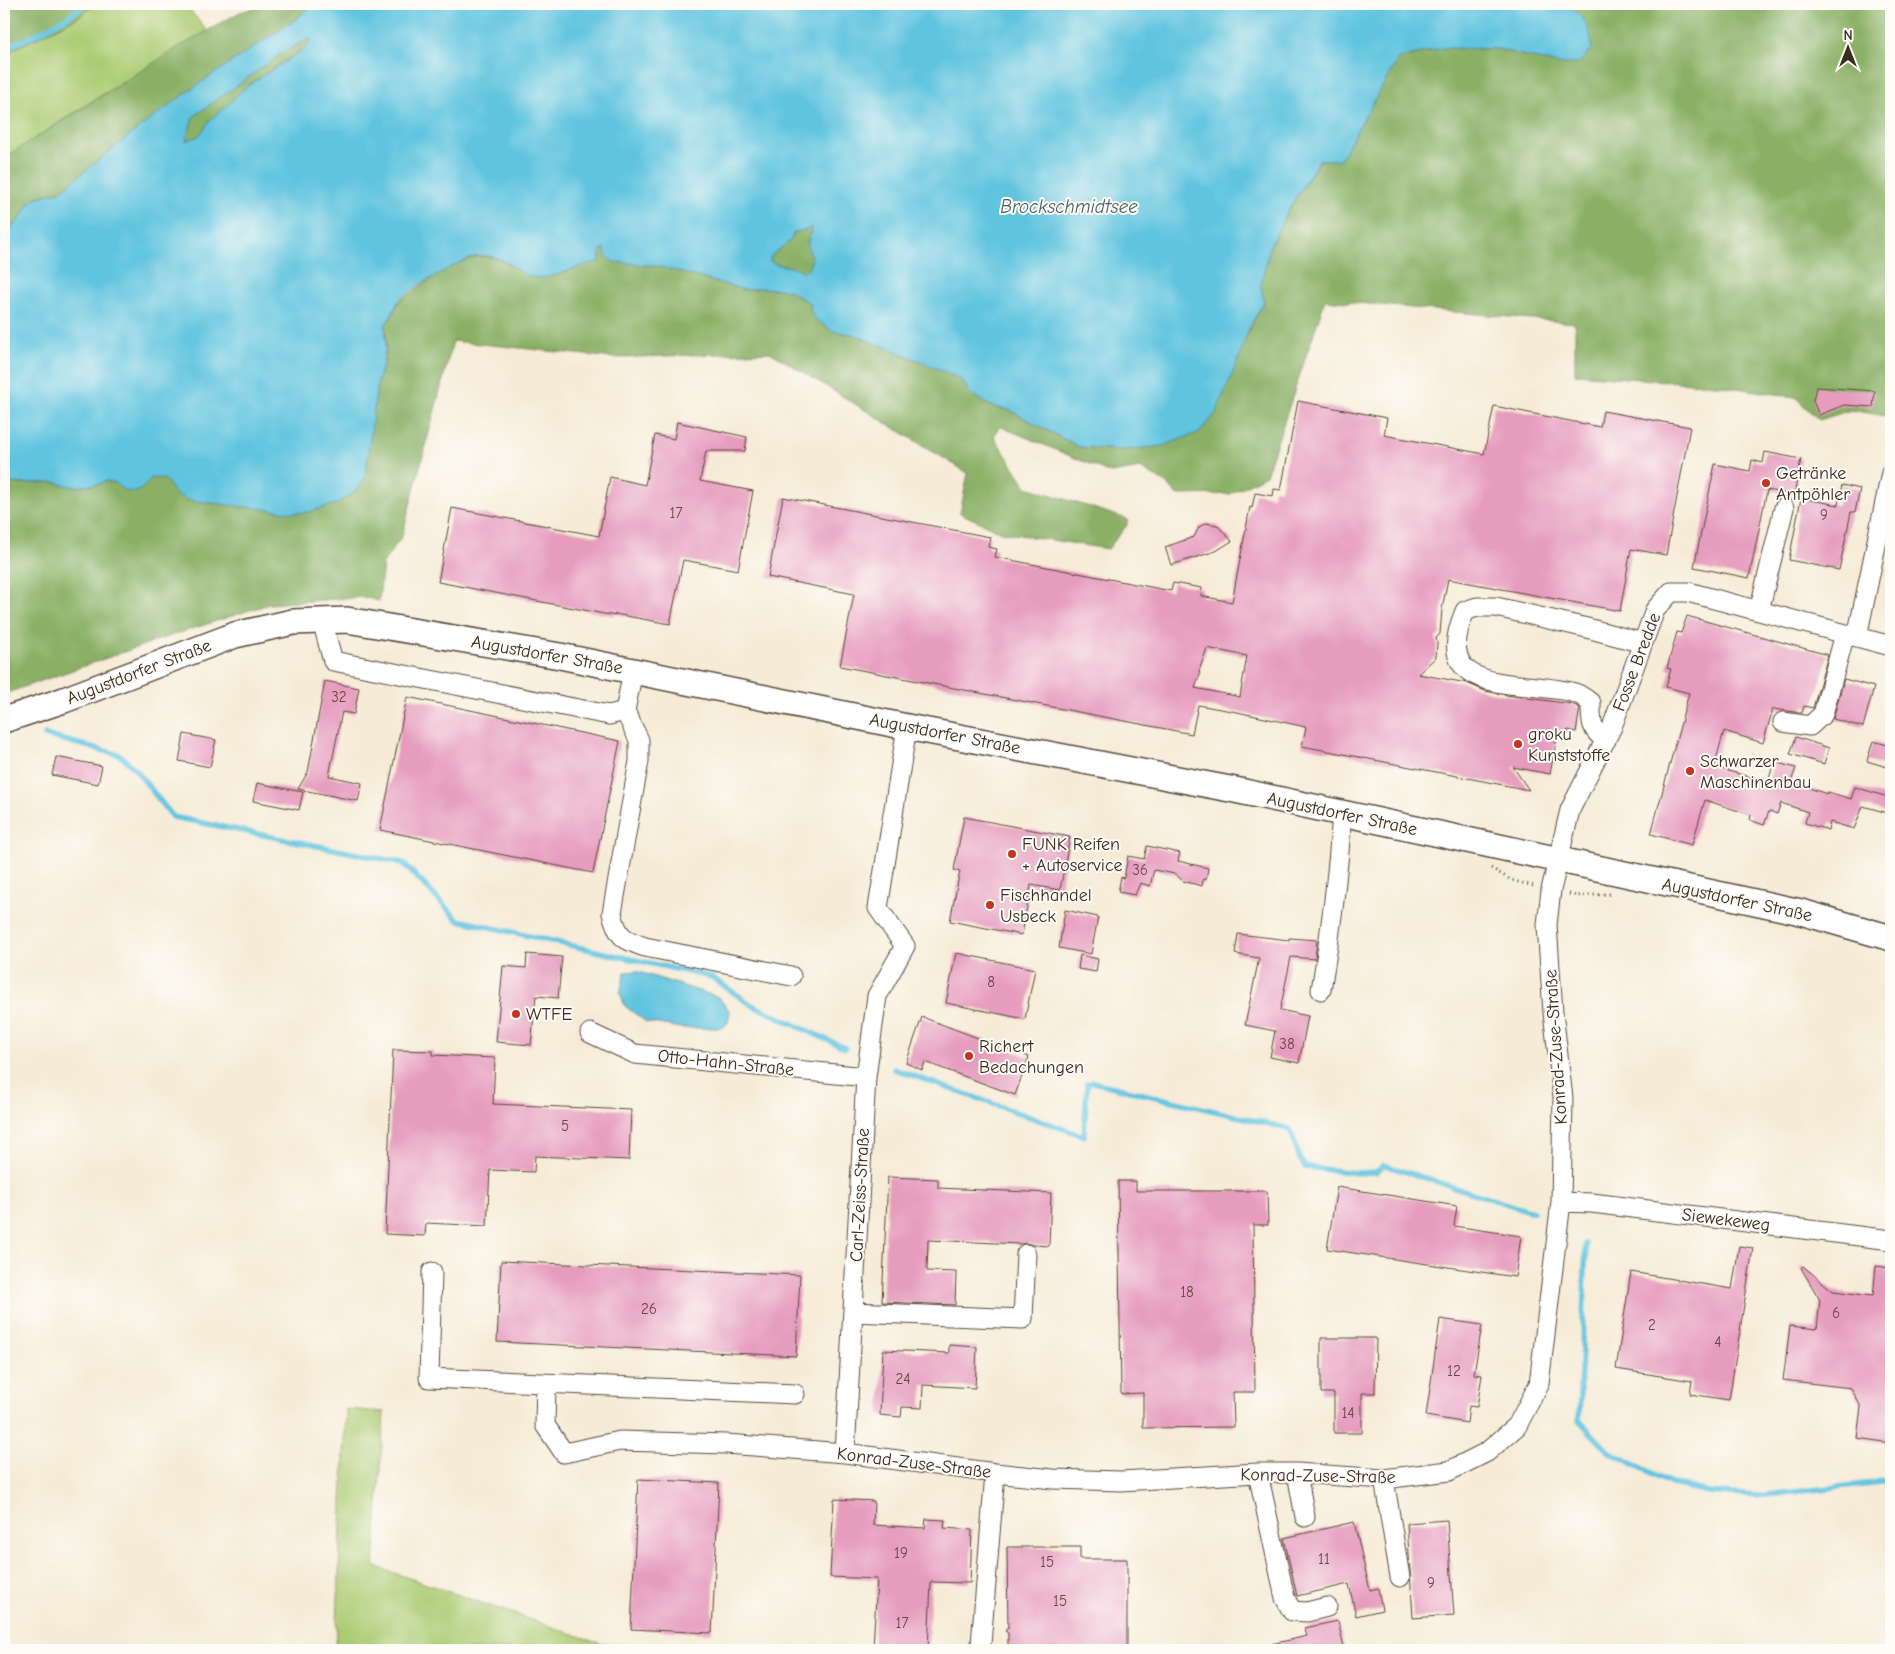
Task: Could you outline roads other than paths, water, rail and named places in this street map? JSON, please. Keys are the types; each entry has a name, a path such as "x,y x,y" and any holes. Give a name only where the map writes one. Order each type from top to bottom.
{"main road":[{"name":"Augustdorfer Straße","path":"4,720 64,700 234,635 293,622 347,620 560,656 907,727 1235,790 1801,912 1891,938"}],"street":[{"path":"1783,722 1810,726 1823,714 1851,636 1891,473"},
{"path":"1759,611 1784,508"},
{"name":"Fosse Bredde","path":"1558,861 1570,810 1606,740 1655,610 1670,592 1688,592 1891,646"},
{"path":"1606,740 1597,735 1593,727 1591,702 1576,693 1498,682 1470,674 1461,665 1456,646 1458,628 1465,611 1477,606 1496,608 1587,628 1643,643"},
{"path":"322,621 333,661 609,715 625,711"},
{"path":"633,671 625,711 639,740 639,760 612,913 617,932 629,942 645,947 791,976"},
{"name":"Carl-Zeiss-Straße","path":"845,1453 866,1078 877,996 905,946 878,908 907,727"},
{"path":"1321,990 1339,863 1342,814"},
{"name":"Konrad-Zuse-Straße","path":"546,1384 545,1425 564,1453 620,1441 726,1444 845,1453 1053,1479 1122,1482 1258,1473 1297,1473 1384,1479 1449,1471 1487,1452 1517,1426 1539,1384 1560,1202 1564,1098 1553,1012 1547,925 1551,890 1558,861"},
{"name":"Otto-Hahn-Straße","path":"590,1033 634,1054 866,1078"},
{"name":"Siewekeweg","path":"1560,1202 1592,1203 1891,1240"},
{"path":"853,1312 1024,1319 1026,1254"},
{"path":"432,1272 429,1378 795,1394"},
{"path":"981,1644 995,1473"},
{"path":"1258,1473 1285,1598 1288,1604 1292,1611 1307,1612 1327,1607"},
{"path":"1297,1473 1305,1517"},
{"path":"1384,1479 1400,1576"}],"water":[{"name":"Brockschmidtsee","path":"314,4 1565,4 1585,22 1590,34 1592,49 1578,64 1557,64 1498,49 1443,48 1399,58 1339,160 1319,160 1287,212 1270,246 1261,285 1264,302 1249,328 1239,358 1216,413 1200,432 1163,446 1124,450 1079,447 1009,410 993,407 970,394 962,380 916,359 852,334 832,331 814,318 810,310 811,304 788,290 760,288 745,290 657,266 613,262 606,255 604,248 601,250 599,262 543,278 526,275 494,257 477,256 435,276 403,297 398,302 385,325 385,352 378,379 365,478 353,493 335,504 309,512 297,513 187,500 176,494 165,480 158,478 151,478 137,492 124,491 116,483 106,481 99,484 73,487 54,482 19,484 4,482 4,233 17,222 33,199 60,191 194,87 296,19","holes":["311,38 306,48 247,86 211,119 199,136 186,141 193,117 285,51","811,227 808,242 811,263 804,272 800,269 778,265 770,261 771,256 791,240 794,232 804,231"]},
{"path":"636,971 718,997 730,1011 728,1023 721,1028 681,1028 646,1022 625,1006 620,993 625,972"}],"waterway":[{"path":"4,49 47,29 87,4"},
{"path":"45,735 120,755 135,769 173,817 403,863 458,920 711,977 752,1005 845,1048"},
{"path":"894,1069 1084,1136 1087,1084 1093,1082 1290,1129 1300,1159 1305,1167 1357,1173 1376,1172 1384,1165 1533,1212"},
{"path":"1586,1244 1579,1420 1608,1451 1673,1484 1708,1492 1757,1496 1891,1481"}],"place":[{"name":"Getränke Antpöhler","path":"1766,483"},
{"name":"groku Kunststoffe","path":"1518,744"},
{"name":"Schwarzer Maschinenbau","path":"1690,771"},
{"name":"FUNK Reifen + Autoservice","path":"1012,854"},
{"name":"Fischhandel Usbeck","path":"990,905"},
{"name":"WTFE","path":"516,1014"},
{"name":"Richert Bedachungen","path":"969,1056"}]}
